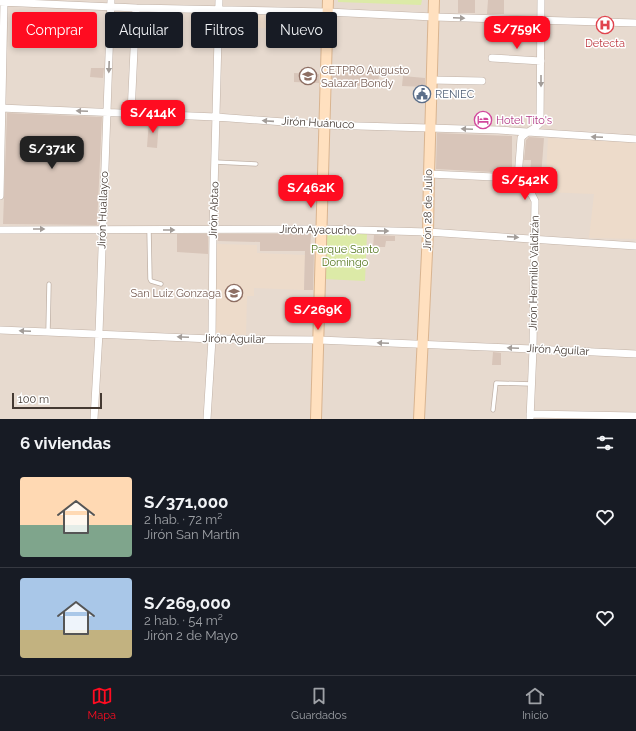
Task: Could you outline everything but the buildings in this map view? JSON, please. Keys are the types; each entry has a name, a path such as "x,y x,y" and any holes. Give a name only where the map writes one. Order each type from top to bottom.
{"street":[{"name":"Jirón Abtao","path":"207,419 212,339 213,229 219,0"},
{"path":"0,196 2,2 111,3 136,8 219,11 327,12 328,0"},
{"name":"Jirón 28 de Julio","path":"419,419 428,232 434,0"},
{"path":"429,174 518,178 521,138 523,135 537,128 540,123 541,0"},
{"name":"Jirón Huallayco","path":"94,419 99,334 111,3"},
{"path":"131,113 136,8"},
{"path":"337,12 541,21 636,23"},
{"path":"316,419 326,48"},
{"path":"492,58 541,61"},
{"path":"431,80 482,81"},
{"name":"Jirón Huánuco","path":"1,108 216,117 324,124 498,130 636,139"},
{"name":"Jirón Hermilio Valdizán","path":"518,178 535,201 533,349 530,416"},
{"name":"Jirón Ayacucho","path":"0,230 322,229 428,232 636,246"},
{"name":"Jirón Aguilar","path":"0,330 212,339 319,340 636,354"},
{"path":"530,416 636,416"}],"lane":[{"path":"215,162 256,164"},
{"path":"149,230 150,279 151,281 161,284"},
{"path":"48,332 49,284"},
{"path":"493,410 496,383 532,384"}],"shaded area":[{"path":"0,0 636,0 636,419 0,419"},
{"path":"258,15 265,15 264,20 266,20 266,28 258,28"},
{"path":"548,138 636,142 636,239 589,238 594,194 545,192"},
{"name":"San Luiz Gonzaga","path":"216,244 257,245 257,253 305,255 304,290 254,288 254,296 247,296 246,335 214,333"}],"green space":[{"path":"338,0 422,0 421,5 338,2"},
{"name":"Parque Santo Domingo","path":"324,232 367,233 365,281 323,279"}],"place":[{"name":"Detecta","path":"605,25"},
{"name":"CETPRO Augusto Salazar Bondy","path":"308,76"},
{"name":"RENIEC","path":"422,94"},
{"name":"Hotel Tito's","path":"483,120"},
{"name":"San Luiz Gonzaga","path":"234,293"}]}
